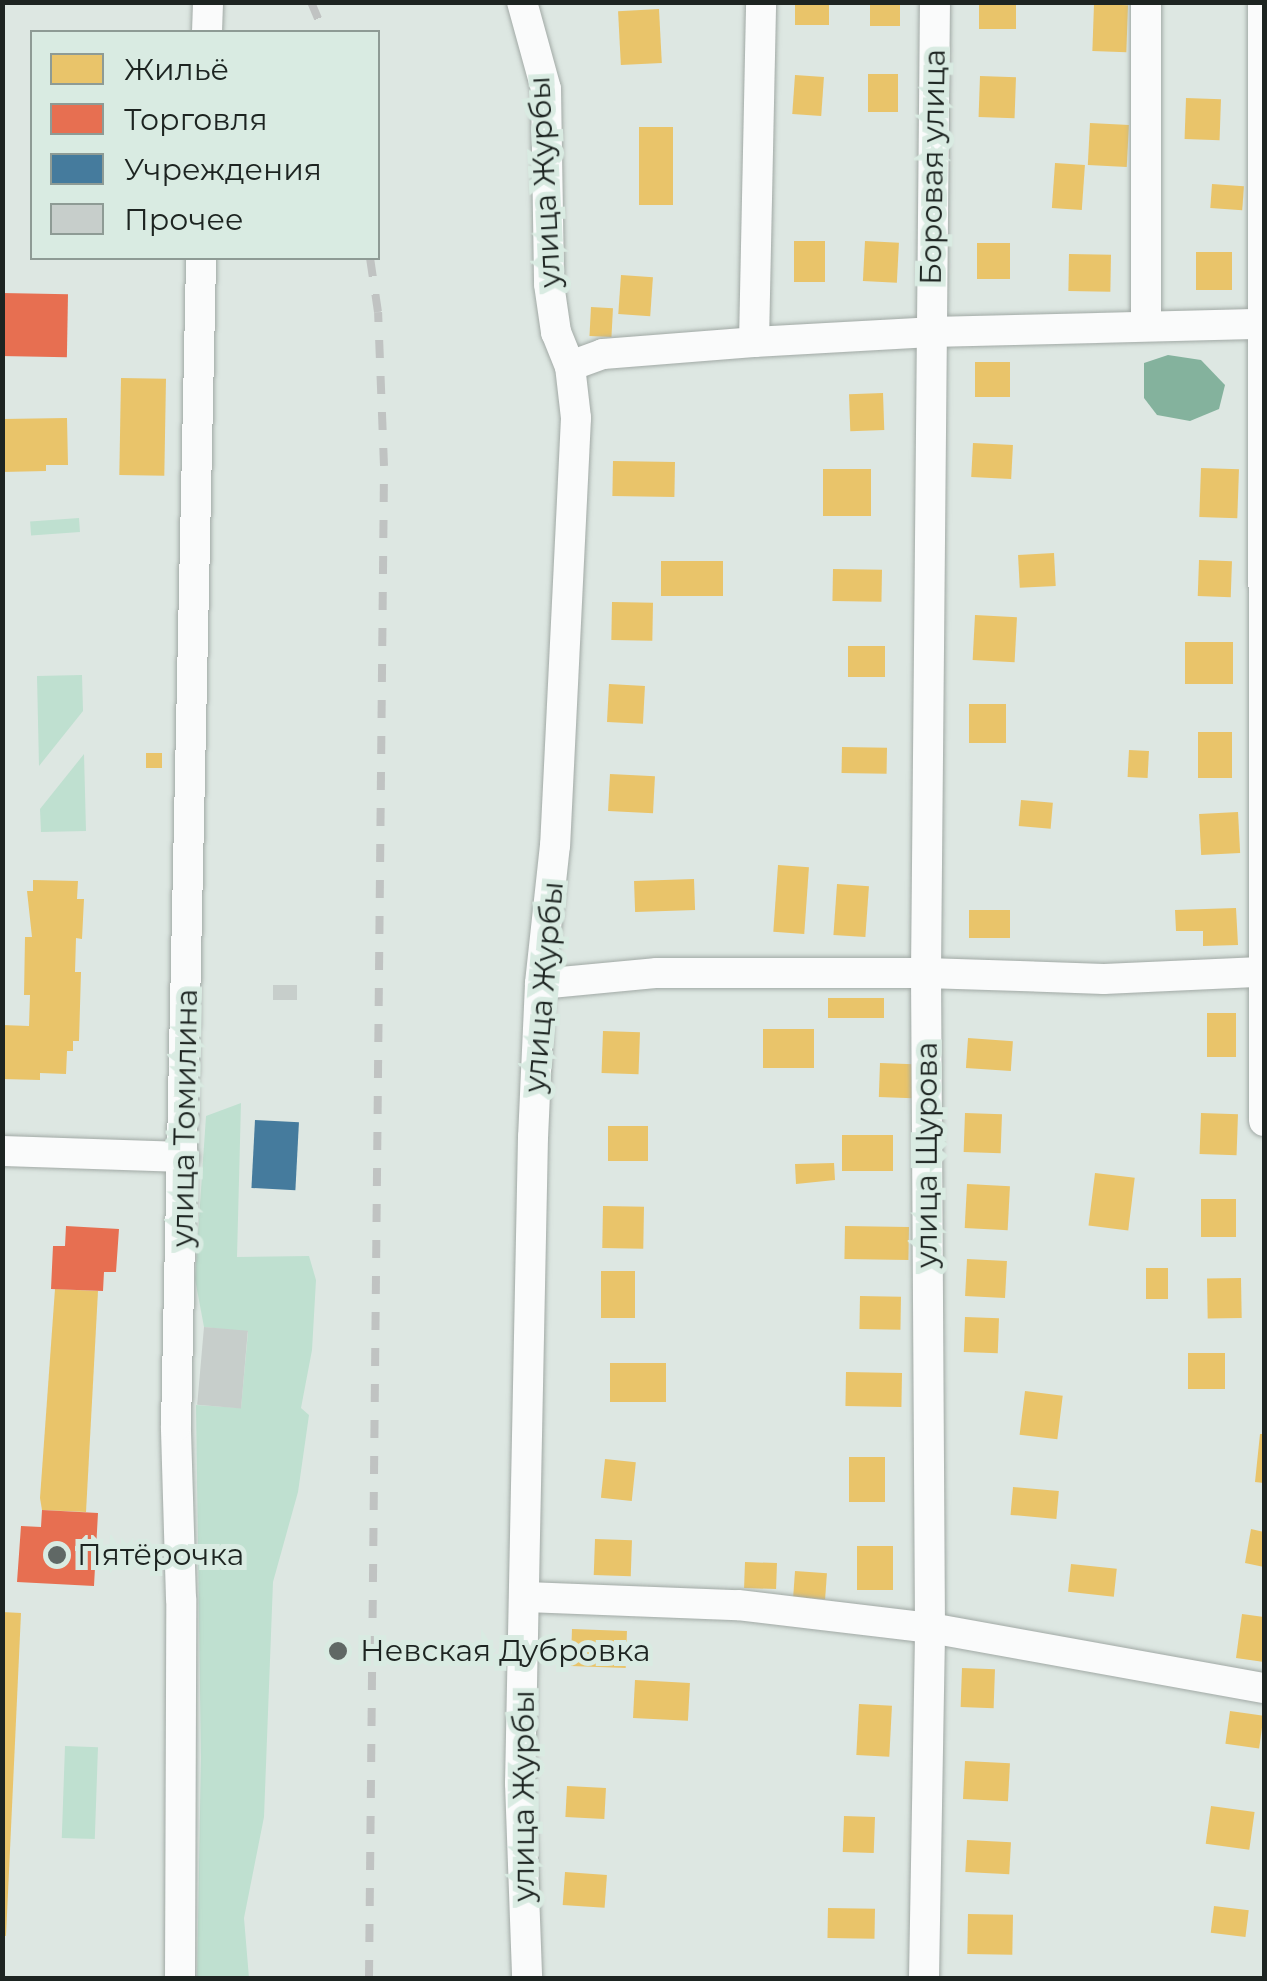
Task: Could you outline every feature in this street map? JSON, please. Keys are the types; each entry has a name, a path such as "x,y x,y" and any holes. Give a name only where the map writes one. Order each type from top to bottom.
{"street":[{"path":"207,30 208,2"},
{"name":"улица Журбы","path":"522,2 546,89 548,284 556,332 570,366 576,418 558,786 540,984 532,1138 520,1782 527,1978"},
{"path":"754,342 761,2"},
{"name":"Боровая улица","path":"931,332 935,2"},
{"path":"1146,2 1146,326"},
{"path":"1263,2 1264,1121"},
{"name":"улица Томилина","path":"180,1978 181,1599 176,1426 201,260"},
{"path":"570,366 603,354 754,342 931,332 1262,324"},
{"name":"улица Щурова","path":"924,1978 930,1628 926,973 931,332"},
{"path":"540,984 656,973 926,973 1104,980 1261,972"},
{"path":"2,1151 184,1157"},
{"path":"526,1597 738,1605 930,1628 1264,1688"}],"shaded area":[{"path":"1168,355 1201,360 1225,385 1219,409 1190,421 1157,415 1144,398 1144,363"},
{"path":"79,518 80,532 31,535 30,521"},
{"path":"82,675 83,711 39,766 37,676"},
{"path":"84,754 86,831 41,832 40,809"},
{"path":"241,1103 237,1257 309,1256 316,1280 312,1350 301,1408 309,1415 298,1492 273,1582 264,1817 244,1918 249,1978 197,1978 201,1758 196,1405 241,1408 248,1332 204,1327 195,1279 206,1116"},
{"path":"65,1746 98,1747 95,1839 62,1838"}],"building: Жильё":[{"path":"795,2 829,2 829,25 795,25"},
{"path":"870,2 900,2 900,26 870,26"},
{"path":"979,2 1016,2 1016,29 979,29"},
{"path":"1094,4 1128,5 1126,52 1092,51"},
{"path":"659,9 662,63 621,65 618,11"},
{"path":"868,74 898,74 898,112 868,112"},
{"path":"795,75 824,77 821,116 792,114"},
{"path":"980,76 1016,77 1015,118 979,117"},
{"path":"1186,98 1221,99 1220,140 1185,139"},
{"path":"1090,123 1129,125 1127,167 1088,165"},
{"path":"639,127 673,127 673,205 639,205"},
{"path":"1055,163 1085,165 1082,210 1052,208"},
{"path":"1212,184 1244,186 1242,210 1210,208"},
{"path":"794,241 825,241 825,282 794,282"},
{"path":"865,241 899,243 897,283 863,281"},
{"path":"977,243 1010,243 1010,279 977,279"},
{"path":"1196,252 1232,252 1232,290 1196,290"},
{"path":"1069,254 1111,255 1110,292 1068,291"},
{"path":"621,275 653,277 650,316 618,314"},
{"path":"591,307 613,308 611,337 589,336"},
{"path":"975,362 1010,362 1010,397 975,397"},
{"path":"121,378 166,379 164,476 119,475"},
{"path":"883,393 884,430 850,431 849,394"},
{"path":"67,418 68,465 46,465 46,471 2,472 2,419"},
{"path":"973,443 1013,445 1011,479 971,477"},
{"path":"613,461 675,462 674,497 612,496"},
{"path":"1201,468 1239,469 1237,518 1199,517"},
{"path":"823,469 871,469 871,516 823,516"},
{"path":"1054,553 1056,586 1020,588 1018,555"},
{"path":"1199,560 1232,561 1231,597 1198,596"},
{"path":"661,561 723,561 723,596 661,596"},
{"path":"833,569 882,570 881,602 832,601"},
{"path":"612,602 653,603 652,641 611,640"},
{"path":"975,615 1017,617 1015,662 973,660"},
{"path":"1185,642 1233,642 1233,684 1185,684"},
{"path":"848,646 885,646 885,677 848,677"},
{"path":"609,684 645,686 643,724 607,722"},
{"path":"969,704 1006,704 1006,743 969,743"},
{"path":"1198,732 1232,732 1232,778 1198,778"},
{"path":"842,747 887,748 887,774 842,773"},
{"path":"1129,750 1149,751 1148,778 1128,777"},
{"path":"146,753 162,753 162,768 146,768"},
{"path":"610,774 655,776 653,813 608,811"},
{"path":"1021,800 1053,803 1051,829 1019,826"},
{"path":"1238,812 1240,853 1201,855 1199,814"},
{"path":"778,865 809,867 804,934 773,932"},
{"path":"694,879 695,910 635,912 634,881"},
{"path":"33,880 78,881 77,899 84,899 82,939 76,938 75,972 81,972 79,1041 73,1041 73,1051 67,1051 66,1074 40,1073 40,1080 2,1079 2,1025 29,1026 30,995 24,995 25,937 32,937 27,891 33,891"},
{"path":"837,884 869,886 865,937 833,935"},
{"path":"1236,908 1238,945 1203,946 1203,931 1176,931 1175,910"},
{"path":"969,910 1010,910 1010,938 969,938"},
{"path":"828,998 884,998 884,1018 828,1018"},
{"path":"1207,1013 1236,1013 1236,1057 1207,1057"},
{"path":"763,1029 814,1029 814,1068 763,1068"},
{"path":"603,1031 640,1032 639,1074 602,1073"},
{"path":"968,1038 1013,1041 1011,1071 966,1068"},
{"path":"880,1063 914,1064 913,1098 879,1097"},
{"path":"965,1113 1002,1114 1001,1153 964,1152"},
{"path":"1201,1113 1238,1114 1237,1155 1200,1154"},
{"path":"608,1126 648,1126 648,1161 608,1161"},
{"path":"842,1135 893,1135 893,1171 842,1171"},
{"path":"834,1163 835,1180 796,1184 795,1164"},
{"path":"1095,1173 1135,1178 1128,1230 1089,1226"},
{"path":"967,1184 1010,1186 1008,1230 965,1228"},
{"path":"1201,1199 1236,1199 1236,1237 1201,1237"},
{"path":"603,1206 644,1207 643,1249 602,1248"},
{"path":"845,1226 909,1227 908,1260 844,1259"},
{"path":"967,1259 1007,1261 1005,1298 965,1296"},
{"path":"1146,1268 1168,1268 1168,1299 1146,1299"},
{"path":"601,1271 635,1271 635,1318 601,1318"},
{"path":"1241,1278 1242,1318 1208,1319 1207,1279"},
{"path":"55,1289 98,1291 86,1512 42,1510 40,1498"},
{"path":"860,1296 901,1297 900,1330 859,1329"},
{"path":"965,1317 999,1318 998,1353 964,1352"},
{"path":"1188,1353 1225,1353 1225,1389 1188,1389"},
{"path":"610,1363 666,1363 666,1402 610,1402"},
{"path":"846,1372 902,1373 901,1407 845,1406"},
{"path":"1025,1391 1063,1396 1057,1439 1020,1435"},
{"path":"1260,1434 1264,1434 1264,1483 1255,1482"},
{"path":"849,1457 885,1457 885,1502 849,1502"},
{"path":"605,1459 636,1462 632,1501 601,1498"},
{"path":"1013,1487 1059,1491 1056,1519 1011,1515"},
{"path":"1251,1529 1264,1532 1264,1567 1245,1563"},
{"path":"595,1539 632,1540 631,1576 594,1575"},
{"path":"857,1546 893,1546 893,1590 857,1590"},
{"path":"745,1562 777,1563 776,1589 744,1588"},
{"path":"1071,1564 1117,1569 1114,1597 1068,1592"},
{"path":"795,1571 827,1573 825,1599 793,1597"},
{"path":"2,1612 21,1613 6,1936 2,1935"},
{"path":"1242,1614 1264,1617 1264,1662 1236,1658"},
{"path":"572,1629 627,1631 626,1668 571,1666"},
{"path":"962,1668 995,1669 994,1708 961,1707"},
{"path":"635,1680 690,1683 688,1721 633,1718"},
{"path":"859,1704 892,1706 889,1757 856,1755"},
{"path":"1230,1711 1264,1716 1259,1748 1225,1744"},
{"path":"965,1761 1010,1763 1008,1801 963,1799"},
{"path":"567,1786 606,1788 604,1819 565,1817"},
{"path":"1211,1806 1255,1812 1249,1850 1206,1844"},
{"path":"844,1816 875,1817 874,1853 843,1852"},
{"path":"967,1840 1011,1842 1009,1874 965,1872"},
{"path":"565,1872 607,1875 605,1908 563,1905"},
{"path":"1214,1906 1249,1910 1245,1937 1211,1933"},
{"path":"828,1908 875,1909 874,1939 827,1938"},
{"path":"968,1914 1013,1915 1012,1955 967,1954"}],"building: Торговля":[{"path":"2,293 68,294 67,357 2,356"},
{"path":"66,1226 119,1229 116,1272 104,1272 103,1291 51,1289 53,1246 65,1246"},
{"name":"Пятёрочка","path":"42,1510 98,1513 94,1586 17,1582 21,1526 41,1527"}],"building: Учреждения":[{"path":"255,1120 299,1122 295,1190 251,1188"}],"building: Прочее":[{"path":"273,985 297,985 297,1000 273,1000"},
{"path":"204,1327 248,1331 241,1409 197,1405"}],"railway":[{"path":"311,2 323,30"},
{"path":"369,1978 384,466 378,312 370,260"}],"place":[{"name":"Пятёрочка","path":"57,1555"},
{"name":"Невская Дубровка","path":"338,1651"}]}
